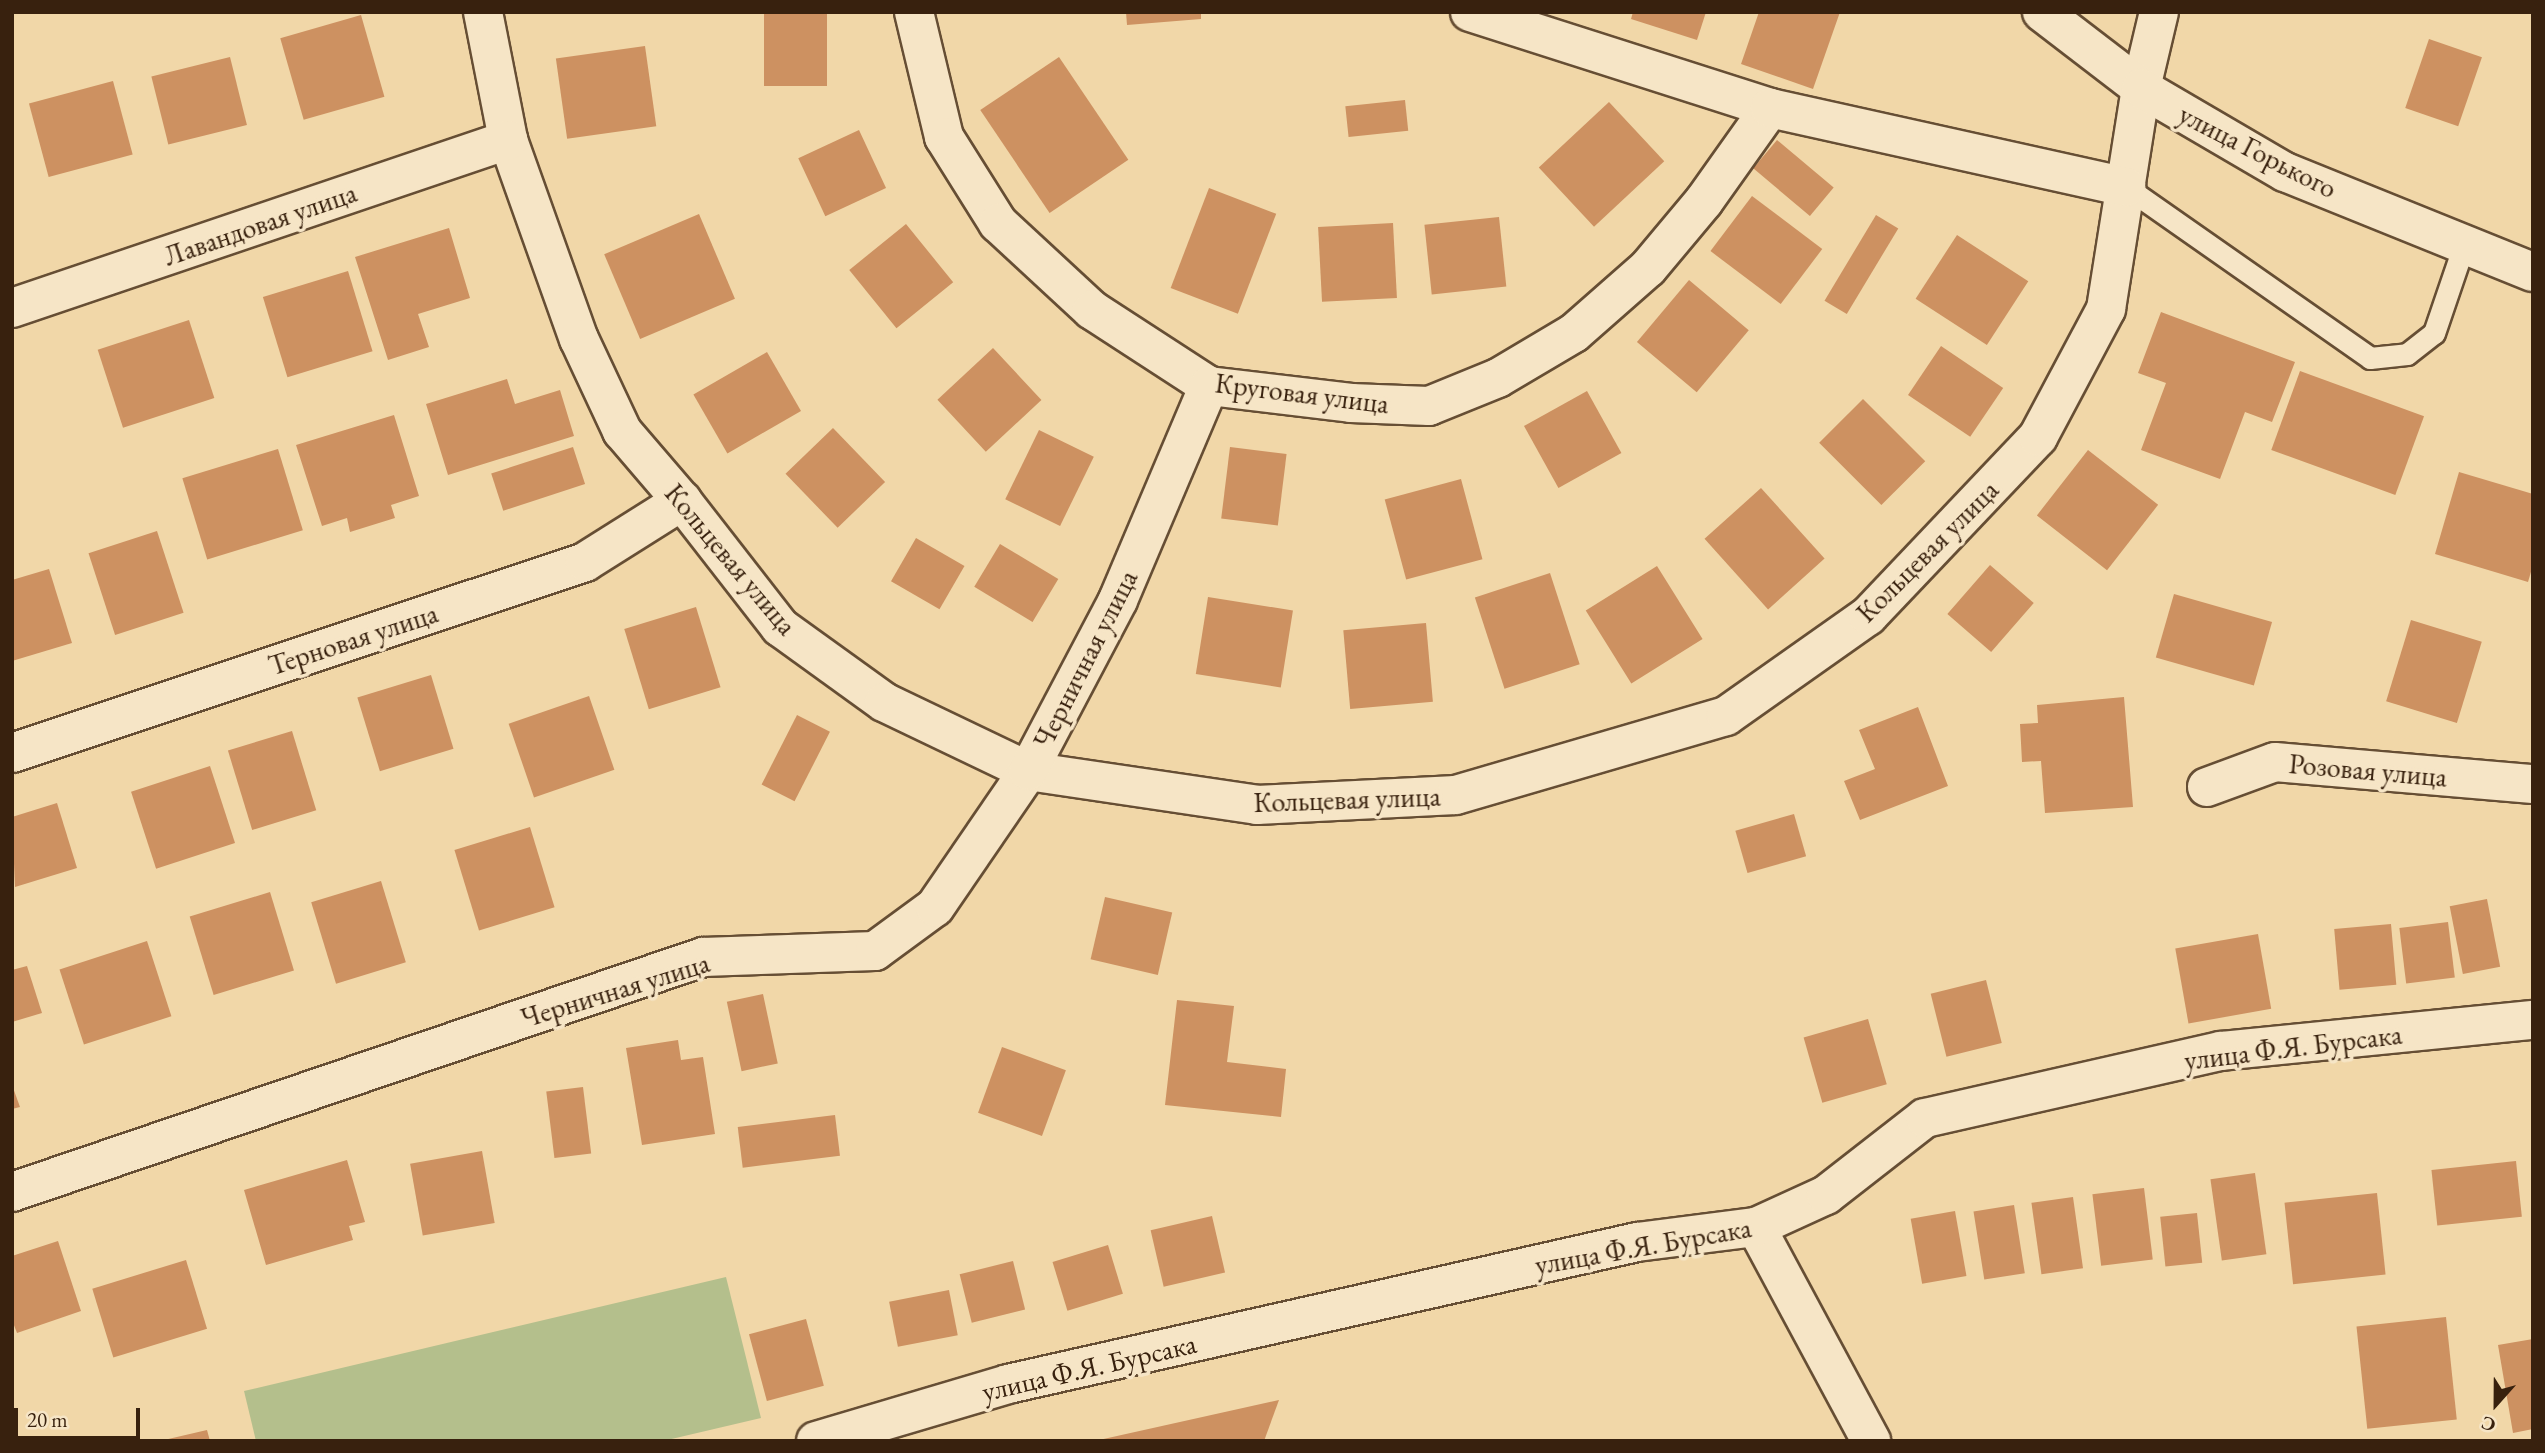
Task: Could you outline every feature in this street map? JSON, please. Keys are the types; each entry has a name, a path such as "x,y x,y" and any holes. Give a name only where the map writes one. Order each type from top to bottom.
{"street":[{"name":"Кольцевая улица","path":"483,12 508,140 579,339 622,431 682,501 780,627 884,702 1028,771 1257,805 1456,795 1726,716 1868,616 2038,437 2106,309 2141,89 2159,12"},
{"name":"Круговая улица","path":"914,12 944,137 998,223 1092,310 1209,386 1351,403 1429,405 1497,379 1574,333 1648,268 1704,201 1770,108"},
{"path":"1470,12 1770,108 2126,187"},
{"name":"улица Горького","path":"2042,12 2141,89 2285,172 2533,272"},
{"name":"Лавандовая улица","path":"12,308 508,140"},
{"name":"Черничная улица","path":"12,1192 704,957 875,951 935,907 1028,771 1118,600 1209,386"},
{"name":"Терновая улица","path":"12,753 585,562 682,501"},
{"name":"Розовая улица","path":"2207,787 2275,762 2533,784"},
{"name":"улица Ф.Я. Бурсака","path":"816,1441 1009,1384 1637,1242 1756,1227 1826,1195 1925,1118 2221,1051 2533,1020"},
{"path":"1756,1227 1871,1441"}],"lane":[{"path":"2126,187 2370,358 2407,354 2434,333 2465,245"}],"green space":[{"path":"726,1277 761,1418 663,1441 256,1441 244,1391"}],"building":[{"path":"764,12 827,12 827,86 764,86"},
{"path":"1126,12 1201,12 1201,19 1127,25"},
{"path":"1633,12 1706,12 1697,40 1631,19"},
{"path":"1759,12 1840,12 1813,89 1741,64"},
{"path":"361,15 384,97 304,120 280,38"},
{"path":"2429,39 2482,57 2458,126 2405,108"},
{"path":"645,46 656,126 567,139 556,59"},
{"path":"230,57 247,125 168,145 151,77"},
{"path":"1059,57 1128,160 1050,213 980,110"},
{"path":"113,81 133,154 49,177 29,104"},
{"path":"1405,100 1408,131 1349,137 1345,106"},
{"path":"1609,102 1664,161 1594,227 1539,167"},
{"path":"859,130 886,188 825,216 798,158"},
{"path":"1777,140 1834,188 1810,216 1753,168"},
{"path":"1209,188 1276,214 1238,314 1171,288"},
{"path":"1752,196 1822,249 1781,304 1710,251"},
{"path":"699,214 735,299 640,339 604,254"},
{"path":"1876,215 1898,228 1847,314 1824,301"},
{"path":"1499,217 1506,287 1432,294 1424,225"},
{"path":"1393,223 1397,298 1322,302 1318,227"},
{"path":"906,224 953,282 896,328 849,270"},
{"path":"449,228 470,298 418,314 429,347 388,360 355,257"},
{"path":"1957,235 2028,281 1987,345 1916,299"},
{"path":"348,271 373,351 287,377 263,297"},
{"path":"1689,280 1749,330 1697,392 1637,342"},
{"path":"2161,312 2295,362 2272,422 2245,412 2220,479 2141,450 2166,383 2138,373"},
{"path":"189,320 214,398 123,428 98,350"},
{"path":"1941,346 2003,388 1970,437 1908,395"},
{"path":"993,348 1041,400 986,452 937,400"},
{"path":"767,352 801,411 727,453 693,394"},
{"path":"2300,371 2424,416 2395,495 2271,450"},
{"path":"507,379 515,404 560,390 574,436 448,475 426,404"},
{"path":"1587,391 1621,453 1558,488 1524,426"},
{"path":"1863,399 1925,461 1881,505 1819,443"},
{"path":"394,415 419,496 391,505 395,518 350,532 347,518 322,526 296,445"},
{"path":"833,428 885,482 838,528 786,474"},
{"path":"1039,430 1094,457 1060,526 1005,499"},
{"path":"573,447 585,484 503,511 491,474"},
{"path":"1230,447 1287,454 1278,525 1221,518"},
{"path":"278,449 303,530 207,560 182,478"},
{"path":"2088,450 2158,505 2107,570 2037,515"},
{"path":"2459,472 2533,494 2533,565 2528,582 2435,554"},
{"path":"1461,479 1482,559 1406,580 1385,499"},
{"path":"1761,488 1825,559 1768,609 1705,539"},
{"path":"157,531 184,613 115,635 89,553"},
{"path":"916,538 964,566 939,609 891,581"},
{"path":"1000,544 1058,579 1033,622 974,587"},
{"path":"1990,565 2034,603 1991,652 1947,614"},
{"path":"1657,566 1703,639 1631,683 1586,611"},
{"path":"49,569 72,643 12,661 12,580"},
{"path":"1550,573 1580,664 1505,689 1475,597"},
{"path":"2174,594 2272,622 2254,686 2156,657"},
{"path":"1208,597 1293,610 1281,687 1196,674"},
{"path":"696,607 721,687 649,709 624,629"},
{"path":"2411,620 2482,642 2457,723 2386,701"},
{"path":"1426,623 1433,702 1350,709 1343,630"},
{"path":"431,675 454,749 380,771 357,698"},
{"path":"589,696 614,770 534,797 509,724"},
{"path":"2124,697 2133,807 2045,813 2041,761 2022,762 2020,724 2038,723 2037,705"},
{"path":"1918,707 1948,786 1860,820 1844,781 1875,769 1859,730"},
{"path":"797,715 830,732 795,801 762,784"},
{"path":"292,731 316,810 252,830 228,751"},
{"path":"210,766 235,843 156,869 131,792"},
{"path":"57,803 77,868 15,887 12,817"},
{"path":"1794,814 1806,856 1747,873 1735,831"},
{"path":"530,827 555,907 479,930 454,850"},
{"path":"381,881 406,962 336,984 311,902"},
{"path":"270,892 294,970 214,995 190,917"},
{"path":"1105,897 1172,913 1158,975 1091,959"},
{"path":"2487,899 2500,967 2463,974 2450,906"},
{"path":"2448,922 2455,978 2406,984 2399,928"},
{"path":"2391,924 2396,985 2340,990 2334,929"},
{"path":"2258,934 2271,1009 2188,1023 2175,949"},
{"path":"147,941 171,1016 84,1045 60,969"},
{"path":"27,966 42,1013 12,1022 12,970"},
{"path":"1986,980 2002,1043 1946,1057 1931,994"},
{"path":"763,994 778,1063 742,1071 727,1002"},
{"path":"1177,1000 1234,1006 1227,1062 1286,1069 1281,1117 1165,1105"},
{"path":"1868,1019 1887,1084 1822,1103 1804,1037"},
{"path":"678,1040 681,1060 703,1057 715,1134 642,1145 626,1048"},
{"path":"1002,1047 1066,1070 1042,1136 978,1113"},
{"path":"12,1085 20,1107 12,1109"},
{"path":"583,1087 591,1154 554,1158 546,1092"},
{"path":"835,1115 840,1156 743,1168 738,1127"},
{"path":"482,1151 495,1223 423,1236 410,1164"},
{"path":"347,1160 365,1222 349,1226 353,1240 266,1265 244,1190"},
{"path":"2516,1161 2522,1217 2437,1226 2431,1170"},
{"path":"2255,1173 2266,1254 2222,1260 2210,1179"},
{"path":"2144,1188 2153,1259 2101,1266 2092,1194"},
{"path":"2377,1193 2386,1275 2293,1284 2285,1203"},
{"path":"2073,1197 2083,1268 2041,1274 2031,1203"},
{"path":"2014,1205 2025,1273 1984,1280 1974,1211"},
{"path":"1955,1211 1966,1276 1922,1284 1911,1219"},
{"path":"2197,1213 2202,1263 2165,1267 2160,1217"},
{"path":"1212,1216 1225,1273 1164,1287 1151,1230"},
{"path":"58,1241 81,1311 17,1333 12,1320 12,1256"},
{"path":"1108,1245 1123,1294 1067,1311 1053,1262"},
{"path":"186,1260 207,1329 113,1358 92,1289"},
{"path":"1013,1261 1025,1310 972,1323 960,1274"},
{"path":"949,1290 958,1335 898,1347 889,1302"},
{"path":"2446,1317 2457,1419 2367,1429 2356,1326"},
{"path":"806,1319 824,1386 767,1401 749,1334"},
{"path":"2533,1339 2533,1429 2513,1433 2498,1345"},
{"path":"1279,1400 1264,1441 1099,1441 1099,1440"},
{"path":"207,1430 210,1441 164,1441 164,1440"}]}
